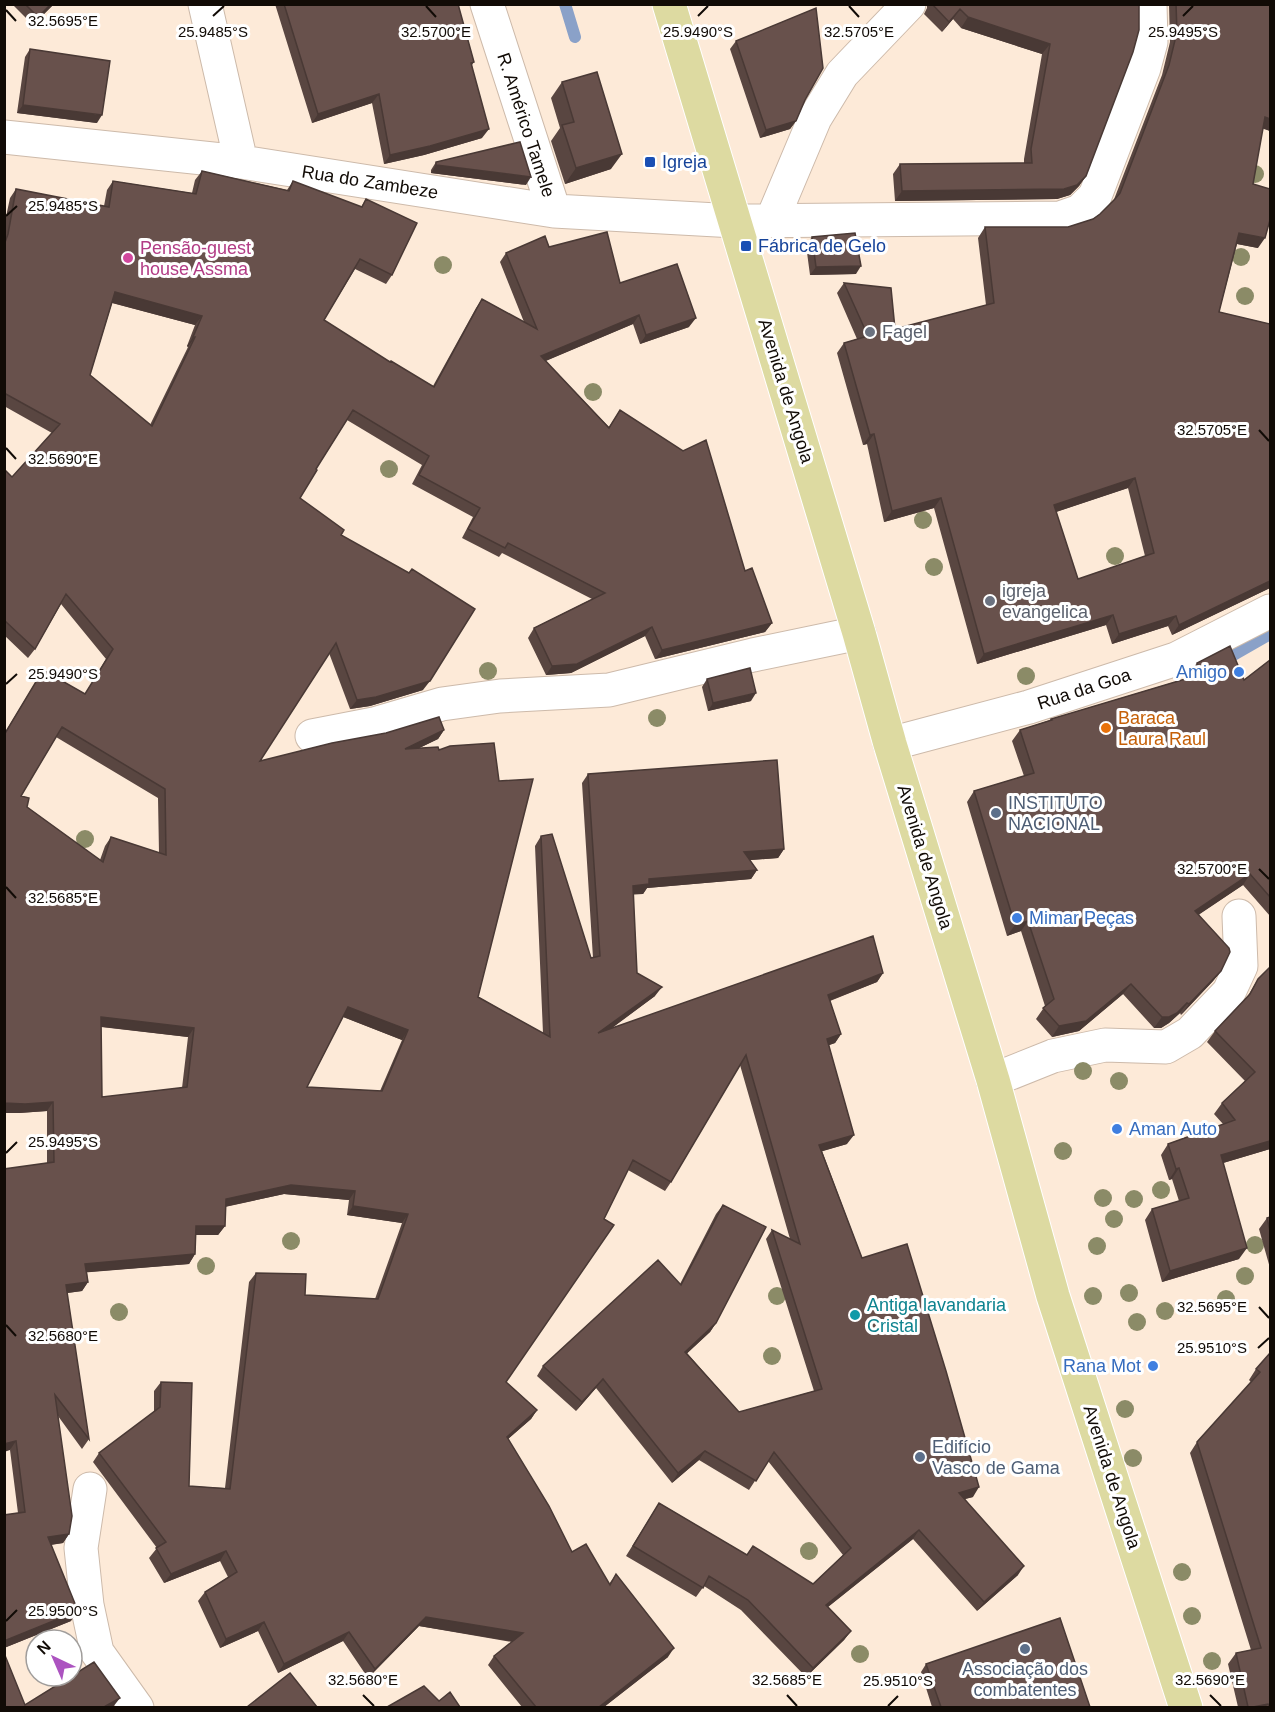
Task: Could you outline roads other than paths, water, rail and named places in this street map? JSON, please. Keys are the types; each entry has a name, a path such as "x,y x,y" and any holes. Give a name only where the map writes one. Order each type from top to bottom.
{"main road":[{"name":"Avenida de Angola","path":"669,4 993,1080 1053,1296 1186,1707"}],"street":[{"path":"205,4 241,162"},
{"name":"R. Américo Tamele","path":"487,4 554,211"},
{"path":"772,220 815,118 842,74 909,4"},
{"name":"Rua do Zambeze","path":"4,137 241,162 554,211 735,221 1060,218 1080,212 1095,196 1144,68 1151,42 1150,4"},
{"name":"Rua da Goa","path":"890,744 1029,707 1176,659 1270,611"},
{"path":"312,736 374,724 442,704 500,696 609,690 753,655 859,633"},
{"path":"993,1080 1053,1056 1105,1045 1166,1047 1190,1033 1230,992 1241,966 1239,916"},
{"path":"90,1489 81,1548 87,1605 97,1652 137,1707"}],"waterway":[{"path":"565,4 575,37"},
{"path":"1221,662 1270,634"}],"place":[{"name":"Igreja","path":"650,162"},
{"name":"Fábrica de Gelo","path":"746,246"},
{"name":"Pensão-guest house Assma","path":"128,258"},
{"name":"Fagel","path":"870,332"},
{"name":"igreja evangelica","path":"990,601"},
{"name":"Amigo","path":"1239,672"},
{"name":"Baraca Laura Raul","path":"1106,728"},
{"name":"INSTITUTO NACIONAL","path":"996,813"},
{"name":"Mimar Peças","path":"1017,918"},
{"name":"Aman Auto","path":"1117,1129"},
{"name":"Antiga lavandaria Cristal","path":"855,1315"},
{"name":"Rana Mot","path":"1153,1366"},
{"name":"Edifício Vasco de Gama","path":"920,1457"},
{"name":"Associação dos combatentes","path":"1025,1649"}]}
